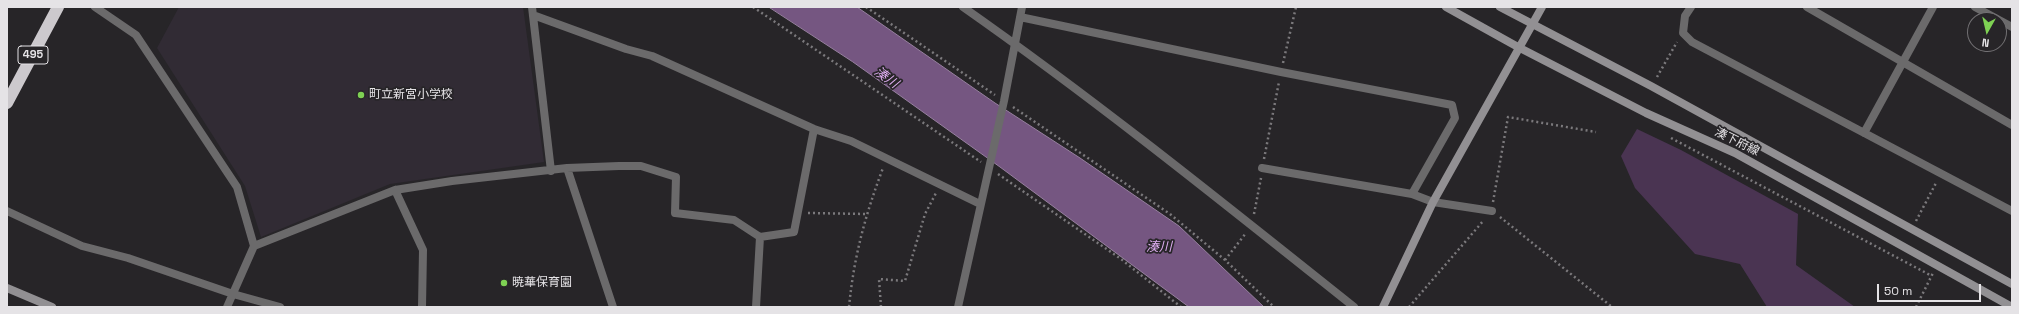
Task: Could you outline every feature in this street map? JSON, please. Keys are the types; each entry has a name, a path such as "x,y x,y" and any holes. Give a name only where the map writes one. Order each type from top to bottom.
{"highway":[{"name":"495","path":"7,103 58,7"}],"main road":[{"name":"湊下府線","path":"1446,7 1518,48 1646,113 1735,153 2012,307"},
{"name":"湊下府線","path":"1500,7 1651,86 1911,230 2012,284"},
{"path":"1383,307 1433,202 1542,7"},
{"path":"7,288 52,307"}],"street":[{"path":"95,7 136,35 237,187 254,246 227,307"},
{"path":"963,7 1015,43 1252,225 1354,307"},
{"path":"958,307 1004,101 1022,7"},
{"path":"1692,7 1685,16 1683,33 1692,42 2012,212"},
{"path":"1807,7 2012,125"},
{"path":"1864,133 1933,7"},
{"path":"1975,7 1984,12"},
{"path":"551,171 532,11 626,48 652,56 814,129 852,141 980,204"},
{"path":"1020,17 1281,72 1452,105 1454,118 1412,194"},
{"path":"254,246 395,190 452,180 551,171 567,168 641,166 676,177 676,213 734,220 760,237 794,232 814,129"},
{"path":"567,168 613,307"},
{"path":"1262,168 1412,194 1433,202 1492,211"},
{"path":"395,190 423,250 422,307"},
{"path":"7,211 82,246 128,258 233,294 280,307"},
{"path":"756,307 760,237"}],"path":[{"path":"753,7 1121,259 1181,307"},
{"path":"866,7 1170,214 1225,260 1274,307"},
{"path":"1225,260 1252,225 1281,72 1296,7"},
{"path":"1651,86 1683,33"},
{"path":"1409,307 1492,211 1508,117 1596,132"},
{"path":"1668,136 1938,280"},
{"path":"849,307 853,268 866,214 886,158"},
{"path":"1911,230 1940,174"},
{"path":"881,307 879,279 905,281 925,214 940,184"},
{"path":"1492,211 1612,307"},
{"path":"798,212 866,214"},
{"path":"1916,307 1937,265"}],"shaded area":[{"name":"町立新宮小学校","path":"179,7 523,7 544,162 390,184 261,237 245,186 157,48"},
{"path":"1637,129 1681,150 1798,214 1796,265 1855,307 1767,307 1740,264 1695,254 1635,188 1621,156"}],"water":[{"name":"湊川","path":"769,7 857,7 995,103 1080,158 1179,226 1264,307 1189,307 1000,167 853,62"}],"place":[{"name":"町立新宮小学校","path":"361,95"},
{"name":"暁華保育園","path":"504,283"}]}
